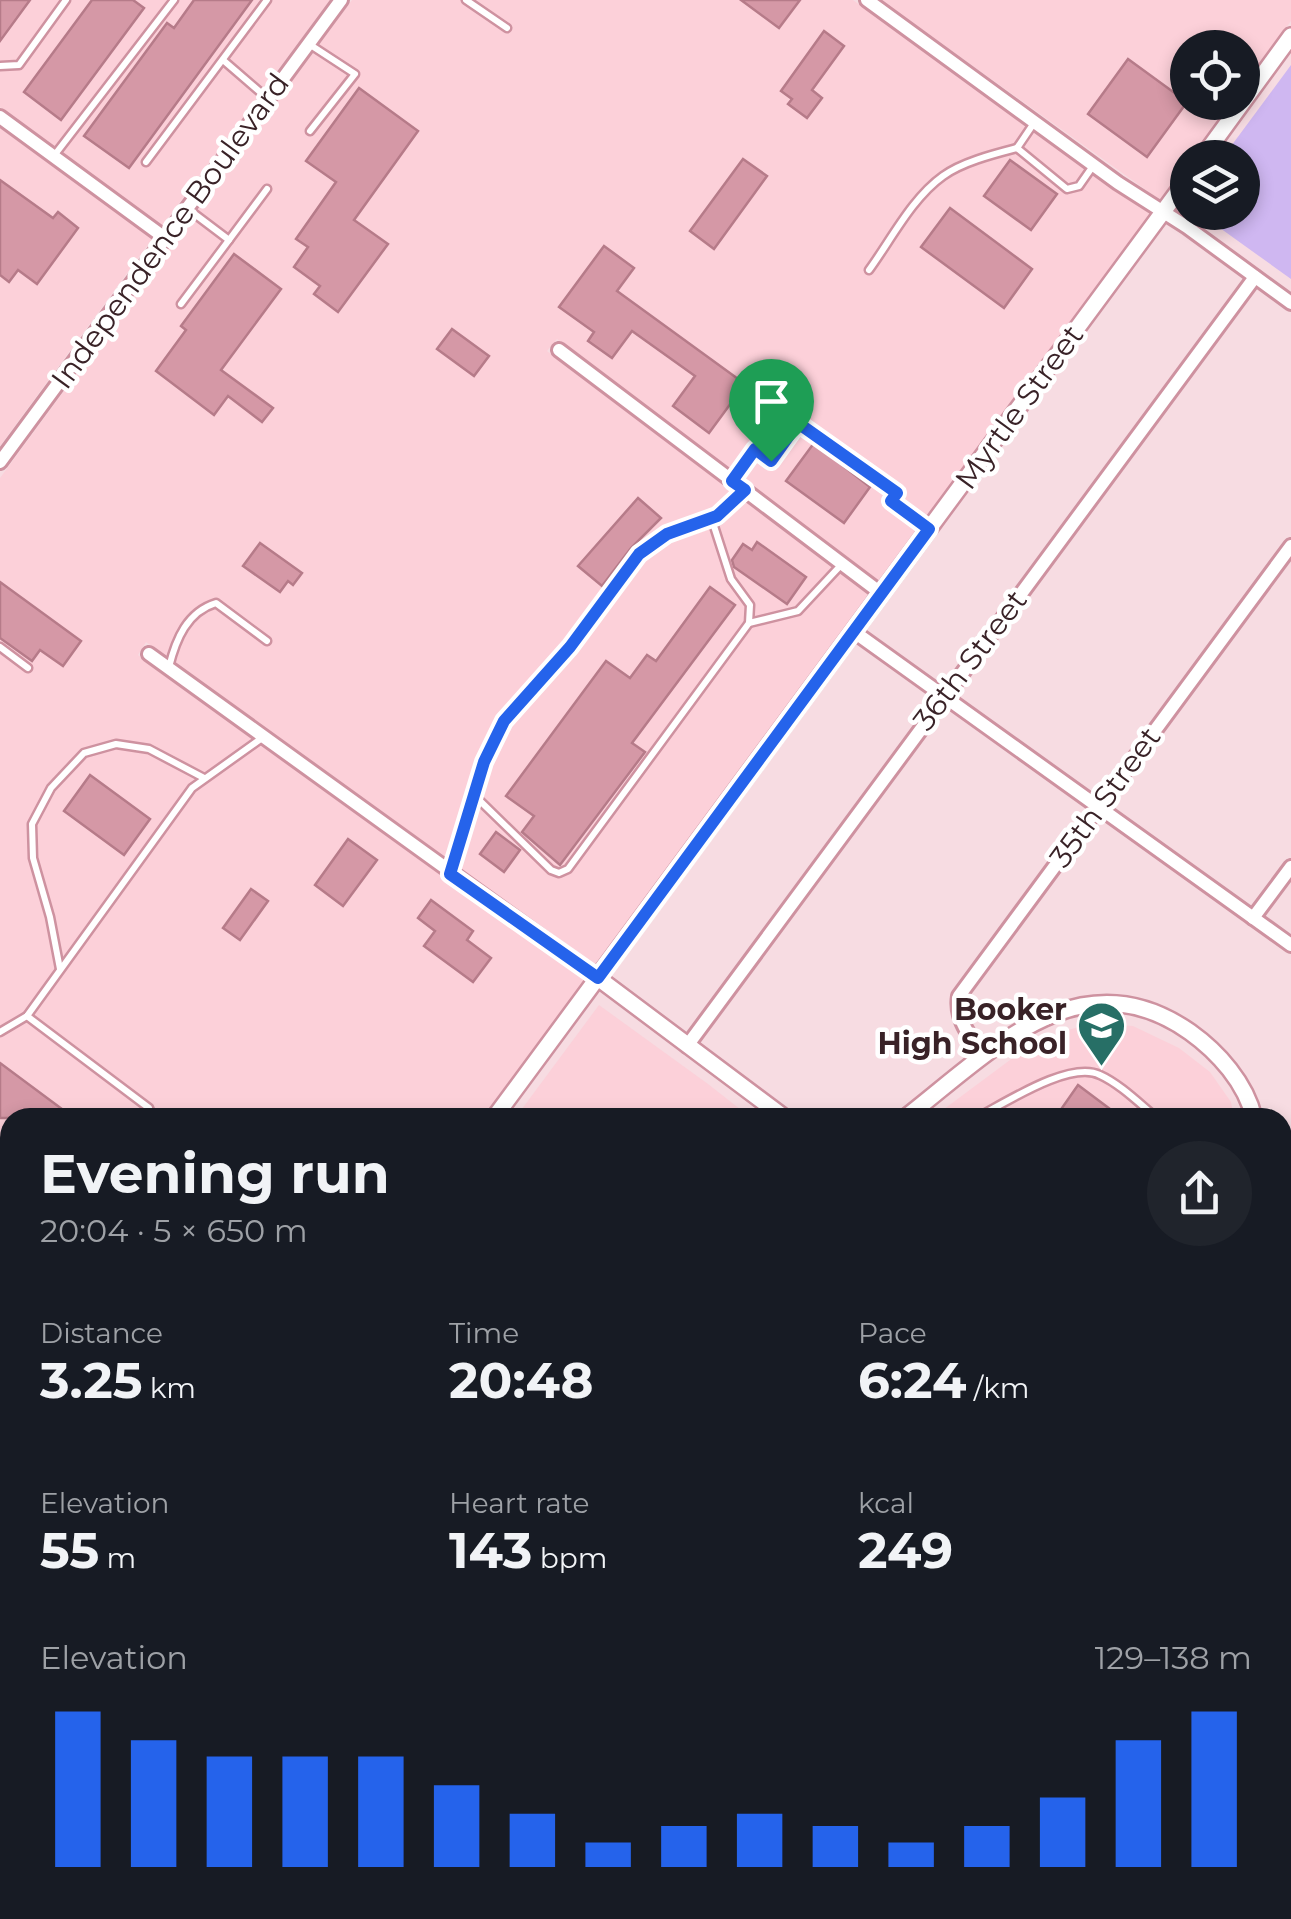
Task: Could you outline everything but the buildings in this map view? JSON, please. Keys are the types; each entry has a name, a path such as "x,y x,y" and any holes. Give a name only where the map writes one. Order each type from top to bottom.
{"street":[{"name":"Independence Boulevard","path":"0,462 341,0"},
{"path":"866,0 1291,303"},
{"path":"1215,140 1291,36"},
{"path":"0,118 165,238"},
{"name":"Myrtle Street","path":"501,1108 1170,202"},
{"name":"36th Street","path":"687,1046 1255,277"},
{"path":"559,350 882,594"},
{"path":"450,874 484,762 504,721 570,647 639,554 667,534 722,513 745,490"},
{"name":"35th Street","path":"983,1056 962,1022 957,1008 960,996 1291,546"},
{"path":"853,631 1291,946"},
{"path":"149,654 771,1108"},
{"path":"1253,918 1291,867"},
{"path":"918,1108 1022,1026 1059,1010 1100,1003 1139,1008 1178,1024 1210,1047 1232,1073 1249,1108"}],"lane":[{"path":"0,66 19,64 66,0"},
{"path":"53,156 174,0"},
{"path":"146,162 266,0"},
{"path":"466,0 507,28"},
{"path":"308,44 355,74 310,131"},
{"path":"223,60 268,98"},
{"path":"868,270 940,178 1017,148 1035,121"},
{"path":"1017,148 1070,190 1079,186 1094,165"},
{"path":"181,304 267,190"},
{"path":"187,208 229,240"},
{"path":"732,481 755,449 771,461 798,423 897,493 891,501 929,529"},
{"path":"474,796 543,864 564,872 749,624 750,605 731,579 712,518"},
{"path":"749,624 798,611 842,564"},
{"path":"168,668 188,620 200,608 216,604 267,641"},
{"path":"0,647 28,668"},
{"path":"0,1032 27,1016 192,788 263,737"},
{"path":"60,970 33,858 32,824 51,788 84,753 116,744 149,749 204,778"},
{"path":"27,1016 149,1108"},
{"path":"996,1108 1080,1070 1100,1074 1144,1108"}],"shaded area":[{"path":"0,0 330,0 162,226 0,107"},
{"path":"352,0 853,0 1150,214 879,581 557,339 547,351 869,594 596,966 146,642 138,655 586,979 490,1108 0,1108 0,478"},
{"path":"881,0 1291,0 1291,21 1260,64 1260,30 1170,30 1170,120 1218,120 1204,140 1170,140 1170,186 1160,200"},
{"path":"1291,65 1291,279 1223,230 1260,230 1260,140 1236,140 1250,120 1260,120 1260,107"},
{"path":"0,128 152,239 0,446"},
{"path":"599,1005 739,1108 523,1108"},
{"name":"Booker High School","path":"1092,1023 1133,1026 1179,1048 1210,1072 1232,1108 945,1108 1038,1039"}],"place":[{"name":"Booker High School","path":"1102,1068"}],"route":[{"path":"798,423 897,493 891,501 929,529 598,978 450,874 484,762 504,721 570,647 639,554 667,534 722,513 745,490 732,481 755,449 771,461 798,423"}]}
